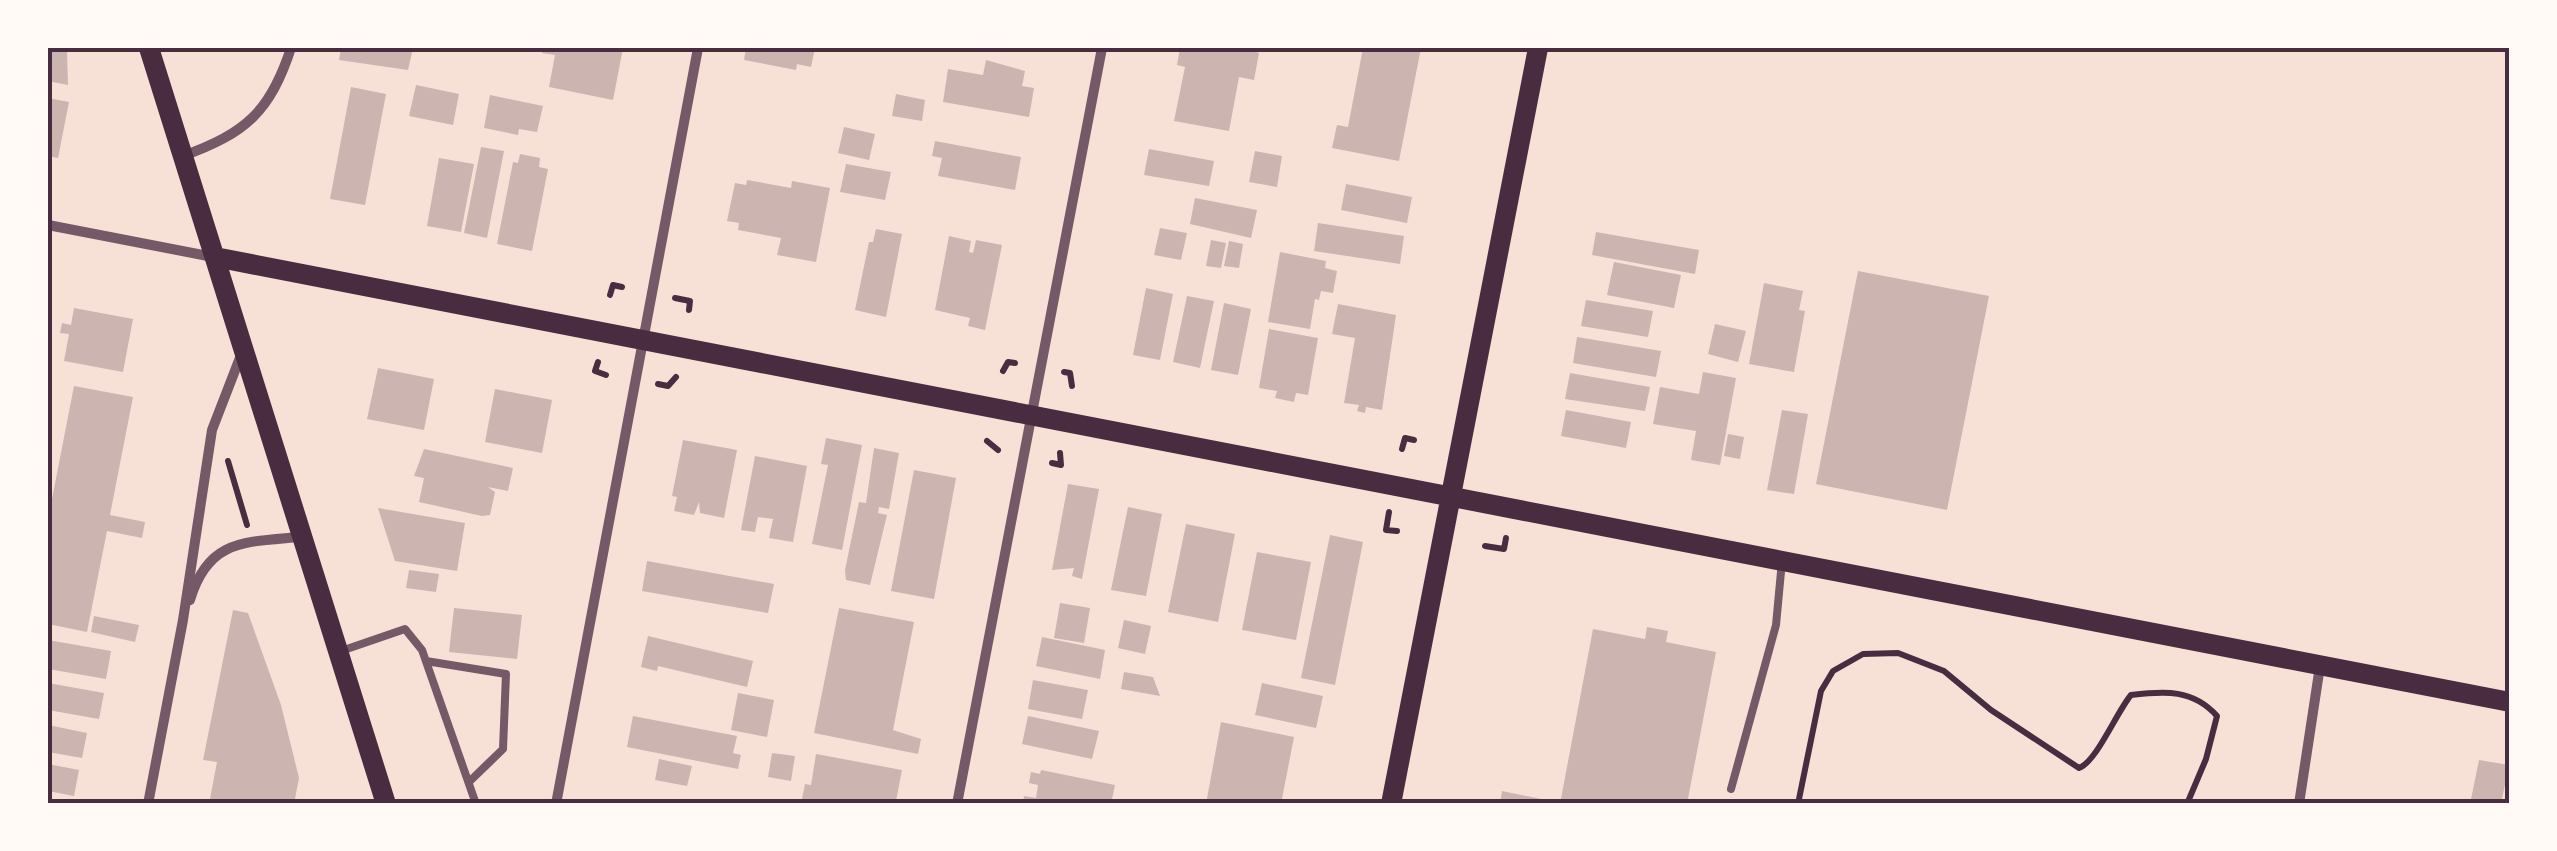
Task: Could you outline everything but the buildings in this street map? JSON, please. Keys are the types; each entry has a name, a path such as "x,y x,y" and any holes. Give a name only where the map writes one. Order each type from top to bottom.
{"main road":[{"path":"149,48 386,804"},
{"path":"1391,804 1538,48"},
{"path":"215,258 2510,702"}],"street":[{"path":"183,156 241,131 265,106 281,80 291,48"},
{"path":"556,804 698,48"},
{"path":"957,804 1102,48"},
{"path":"48,225 215,258"},
{"path":"148,804 183,620 212,430 243,350"},
{"path":"183,620 195,579 223,549 300,537"},
{"path":"2299,804 2320,665"}],"lane":[{"path":"1731,789 1776,625 1782,562"},
{"path":"338,652 405,629 426,661 476,804"},
{"path":"426,661 506,674 503,749 469,782"}],"path":[{"path":"610,295 613,285 622,287"},
{"path":"675,298 690,301 689,310"},
{"path":"598,362 595,371 606,375"},
{"path":"1004,372 1008,362 1015,363"},
{"path":"1064,372 1070,373 1072,386"},
{"path":"658,384 668,386 676,377"},
{"path":"1402,449 1404,438 1414,440"},
{"path":"988,442 998,450"},
{"path":"1052,462 1061,465 1060,453"},
{"path":"225,456 247,524"},
{"path":"1390,512 1386,530 1397,531"},
{"path":"1486,546 1504,549 1506,538"},
{"path":"1798,804 1821,691 1833,671 1863,654 1898,653 1944,671 1992,710 2079,768 2089,764 2116,713 2131,695 2163,691 2201,698 2217,716 2206,758 2186,804"}]}
